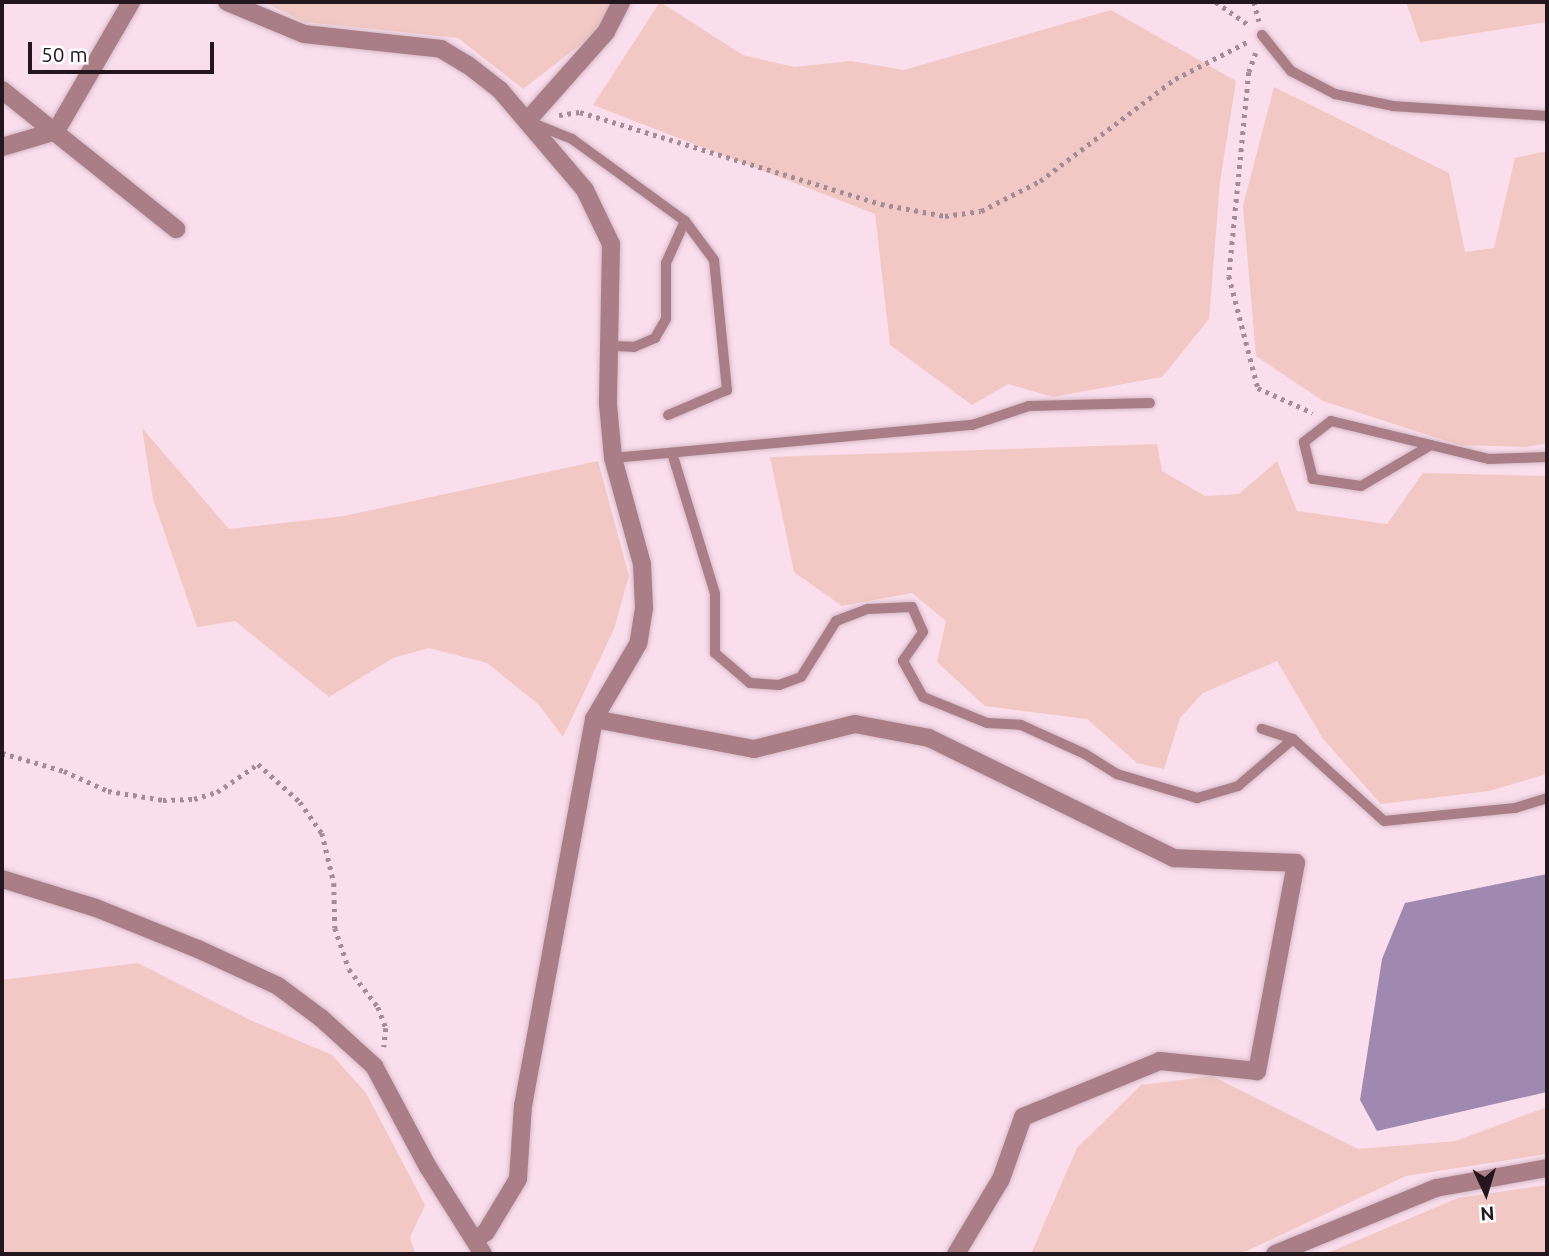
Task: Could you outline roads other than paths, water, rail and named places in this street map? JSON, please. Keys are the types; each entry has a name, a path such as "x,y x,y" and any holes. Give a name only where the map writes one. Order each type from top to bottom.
{"street":[{"path":"2,147 56,131 131,2"},
{"path":"227,2 303,34 441,49 500,90 585,191 611,244 608,404 613,458 642,564 644,608 638,645 594,719 523,1105 518,1180 479,1247"},
{"path":"527,121 606,33 621,2"},
{"path":"2,90 176,229"},
{"path":"594,719 754,750 855,724 929,738 1174,858 1296,863 1257,1071 1160,1060 1023,1117 1001,1179 956,1254"},
{"path":"2,879 96,908 278,986 374,1066 428,1167 479,1247"},
{"path":"1275,1254 1436,1188 1547,1168"}],"lane":[{"path":"1262,34 1291,71 1335,94 1393,106 1547,116"},
{"path":"527,121 572,139 685,221 714,260 727,390 668,415"},
{"path":"611,346 634,346 655,338 666,319 666,263 685,221"},
{"path":"613,458 972,425 1029,407 1150,403"},
{"path":"1431,445 1361,486 1313,479 1304,442 1331,421 1431,445 1489,459 1547,457"},
{"path":"672,453 715,594 715,653 750,683 779,685 801,677 836,621 868,609 912,607 923,632 903,662 923,697 987,723 1021,725 1085,754 1117,774 1196,798 1238,786 1293,740"},
{"path":"1262,729 1293,740 1384,821 1515,808 1547,798"}]}
